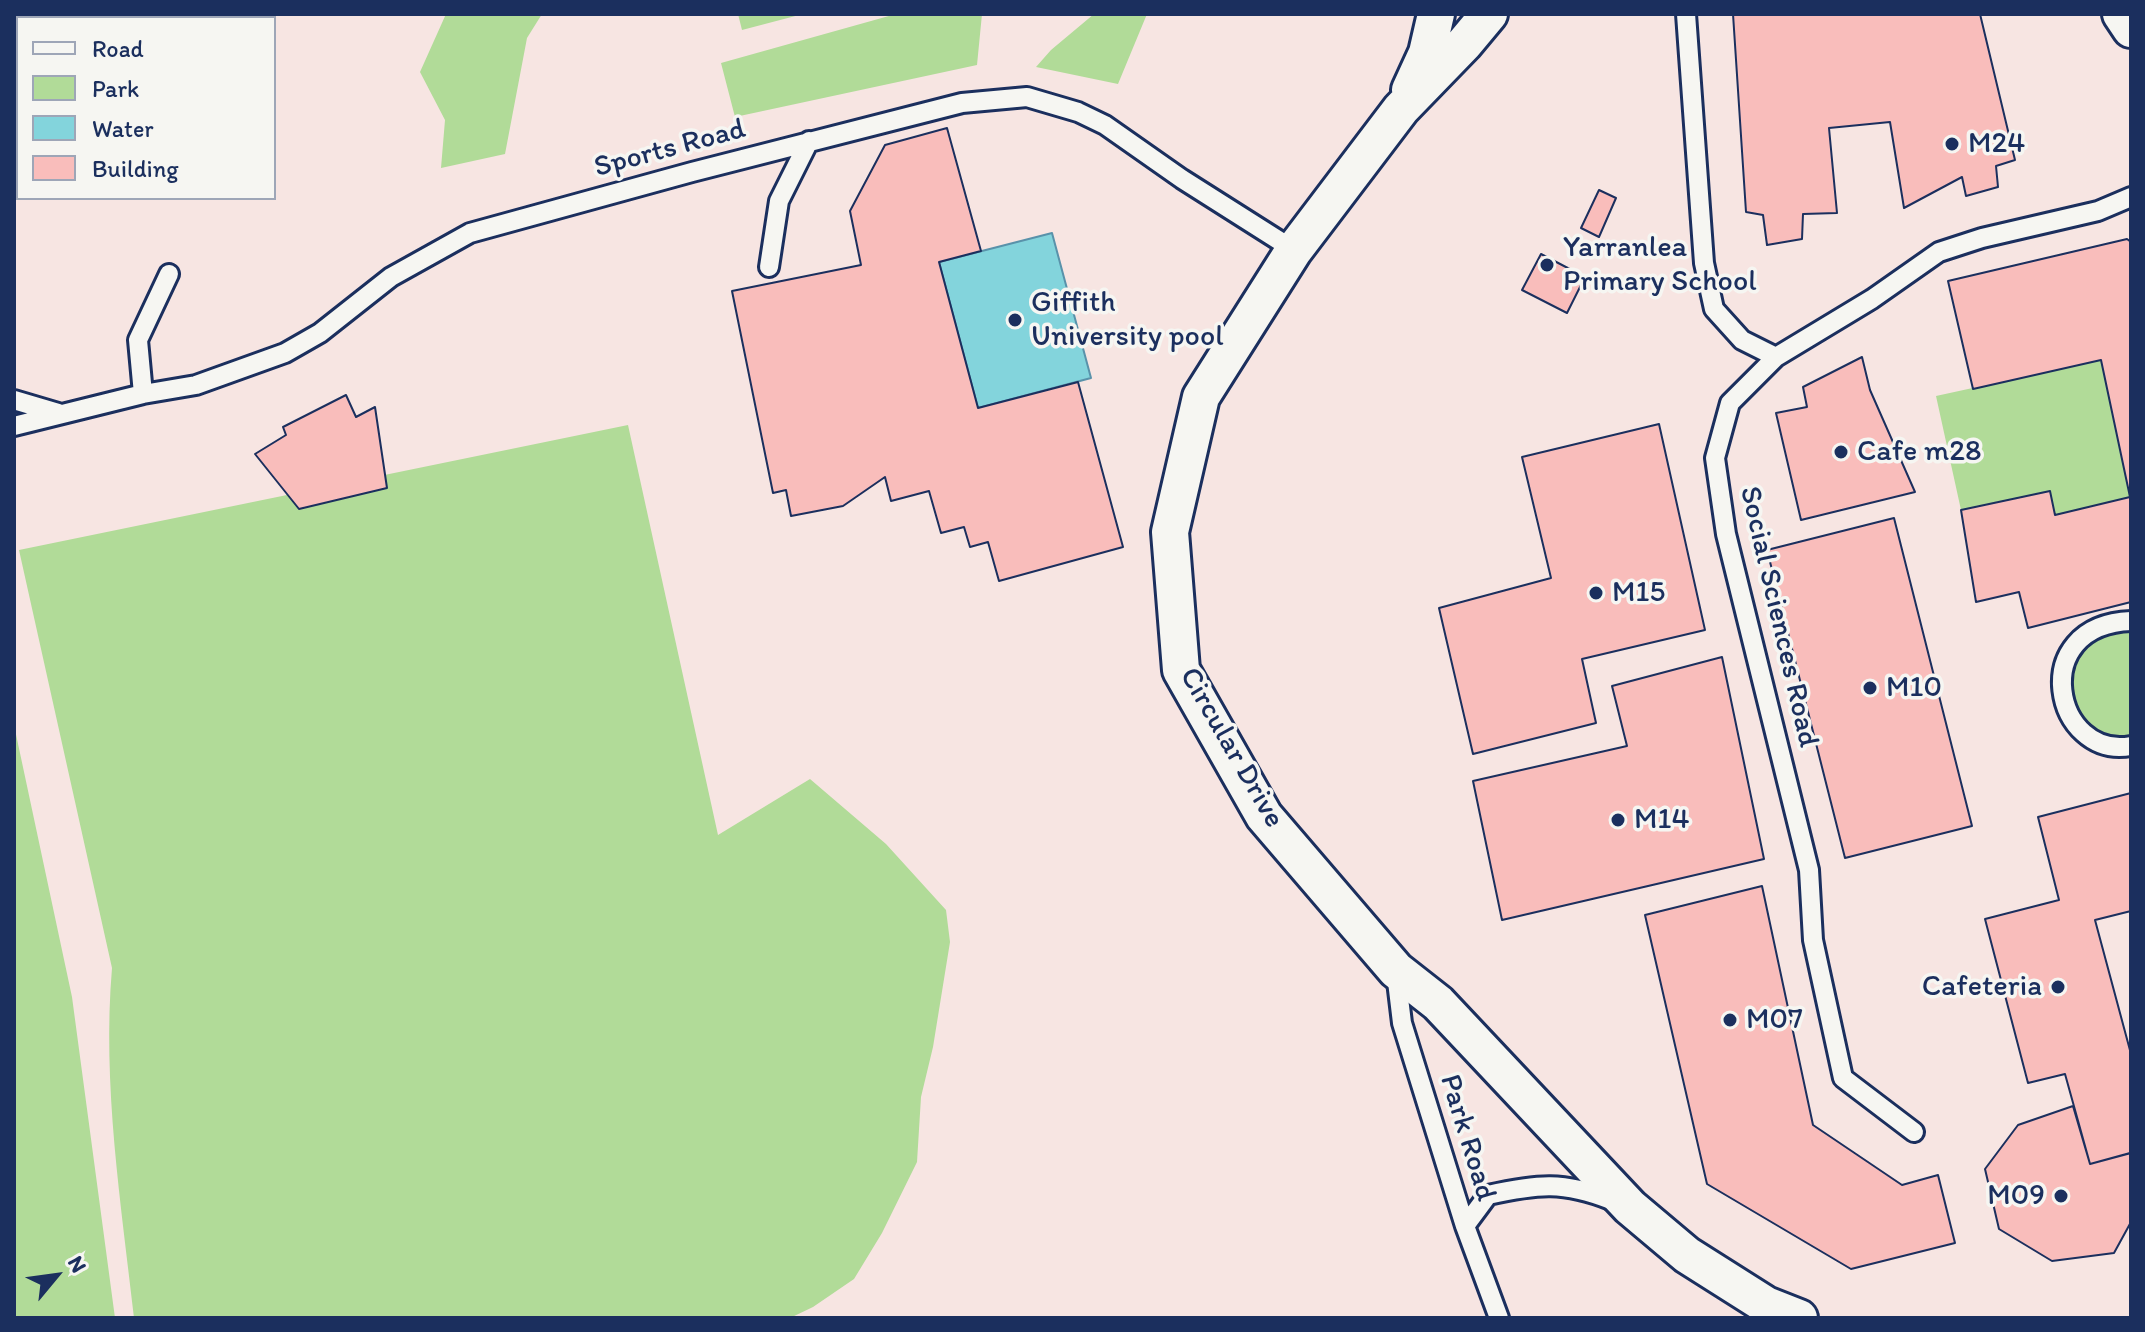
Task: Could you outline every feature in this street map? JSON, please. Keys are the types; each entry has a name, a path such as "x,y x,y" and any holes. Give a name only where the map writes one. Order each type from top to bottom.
{"street":[{"name":"Circular Drive","path":"1401,109 1427,53 1436,14"},
{"name":"Circular Drive","path":"1489,14 1401,109 1294,250 1201,397 1170,532 1181,670 1264,816 1396,970 1438,1003 1630,1207 1687,1255 1766,1305 1799,1318"},
{"path":"2121,14 2131,29"}],"lane":[{"path":"1686,14 1704,263 1714,309 1742,340 1776,357"},
{"name":"Sports Road","path":"14,426 143,394 196,385 285,353 320,333 391,277 470,233 962,103 1027,97 1078,112 1105,125 1182,179 1294,250"},
{"path":"769,267 779,201 809,141"},
{"path":"2098,211 2131,197"},
{"path":"2098,211 2131,211"},
{"name":"Social Sciences Road","path":"1914,1132 1843,1078 1813,940 1809,870 1726,534 1715,458 1730,403 1776,357 1872,299 1939,252 1982,238 2098,211"},
{"path":"143,394 138,340 169,274"},
{"name":"Sports Road","path":"14,400 61,413"},
{"path":"2131,621 2110,622 2092,630 2076,643 2065,660 2061,680 2063,701 2072,719 2086,734 2104,744 2131,746"},
{"name":"Park Road","path":"1396,970 1402,1023 1465,1226 1499,1318"},
{"path":"1465,1226 1488,1195 1531,1185 1580,1188 1630,1207"}],"shaded area":[{"path":"14,14 2131,14 2131,1318 14,1318"}],"green space":[{"path":"14,14 81,14 16,16 14,172"},
{"path":"446,14 542,14 527,38 505,154 441,168 445,120 420,72"},
{"path":"738,14 803,14 742,30"},
{"path":"896,14 982,14 977,65 735,117 721,63"},
{"path":"1094,14 1147,14 1118,84 1036,67 1051,50"},
{"path":"2101,360 2130,497 2055,515 2049,491 1961,510 1936,396"},
{"path":"628,425 718,835 810,779 886,844 946,910 950,942 933,1047 921,1097 917,1162 882,1233 854,1279 813,1307 790,1318 134,1318 111,1099 112,968 19,550"},
{"path":"2131,621 2131,746 2125,747 2072,719 2065,660 2076,643"},
{"path":"14,725 72,997 115,1318 14,1318"}],"water":[{"name":"Giffith University pool","path":"1052,233 1091,378 978,408 939,262"}],"building":[{"name":"M24","path":"1733,14 1980,14 2015,160 1996,166 1998,187 1966,196 1962,177 1904,208 1890,122 1829,128 1837,213 1803,214 1802,239 1767,245 1763,215 1746,212"},
{"path":"947,128 981,251 939,262 978,408 1078,382 1123,547 999,581 988,542 970,547 964,527 941,533 929,491 891,501 885,477 843,506 791,516 786,490 773,493 732,291 861,265 850,211 885,145"},
{"path":"1599,190 1616,198 1599,237 1581,228"},
{"path":"2127,239 2131,242 2131,602 2028,628 2019,592 1976,602 1961,510 2050,491 2055,515 2130,497 2101,360 1973,389 1948,281"},
{"path":"1541,254 1585,277 1567,313 1522,290"},
{"name":"Cafe m28","path":"1862,357 1870,390 1915,492 1801,520 1776,413 1807,407 1803,387"},
{"path":"346,395 356,417 375,407 387,488 299,509 255,454 286,435 283,427"},
{"name":"M15","path":"1659,424 1705,630 1582,659 1596,723 1473,754 1439,608 1551,578 1522,457"},
{"name":"M10","path":"1894,518 1972,826 1845,858 1767,550"},
{"name":"M14","path":"1722,657 1764,859 1502,920 1473,781 1627,746 1612,686"},
{"name":"Cafeteria","path":"2131,793 2131,911 2095,920 2131,1054 2131,1153 2090,1164 2065,1074 2028,1083 1985,919 2059,900 2038,817"},
{"name":"M07","path":"1762,886 1813,1125 1902,1185 1938,1175 1955,1243 1851,1269 1707,1184 1645,915"},
{"name":"M09","path":"2073,1106 2090,1164 2130,1153 2131,1222 2114,1253 2052,1261 1999,1229 1985,1169 2018,1125"}],"place":[{"name":"M24","path":"1952,144"},
{"name":"Yarranlea Primary School","path":"1547,265"},
{"name":"Giffith University pool","path":"1015,320"},
{"name":"Cafe m28","path":"1841,452"},
{"name":"M15","path":"1596,593"},
{"name":"M10","path":"1870,688"},
{"name":"M14","path":"1618,820"},
{"name":"Cafeteria","path":"2058,987"},
{"name":"M07","path":"1730,1020"},
{"name":"M09","path":"2061,1196"}]}
